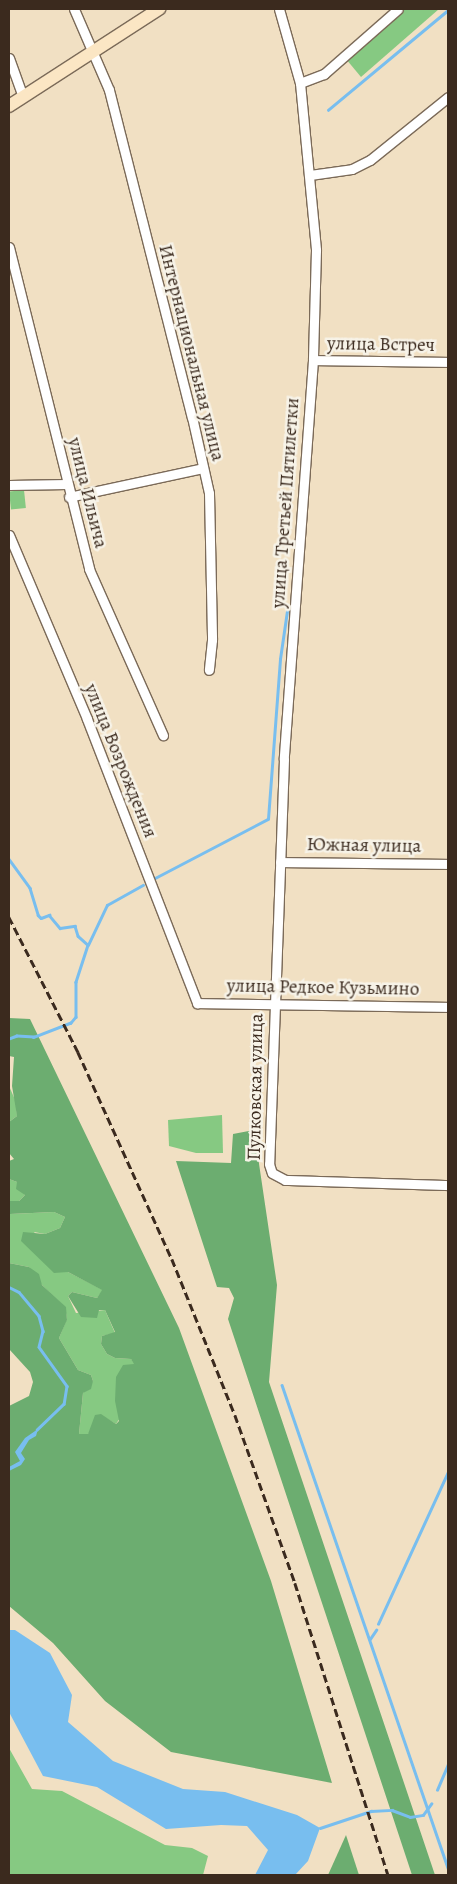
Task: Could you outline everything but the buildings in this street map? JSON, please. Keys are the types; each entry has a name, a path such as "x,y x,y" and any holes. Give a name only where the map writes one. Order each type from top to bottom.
{"main road":[{"path":"9,106 159,9"}],"street":[{"name":"Интернациональная улица","path":"74,9 91,53 109,90 204,468 212,528 208,571 212,640 209,670"},
{"name":"улица Третьей Пятилетки","path":"273,1003 288,690 313,360 316,250 300,83 279,9"},
{"path":"300,83 324,74 398,9"},
{"path":"9,58 23,97"},
{"path":"310,175 352,169 370,160 448,97"},
{"name":"улица Ильича","path":"9,247 69,497 89,570 163,735"},
{"name":"улица Встреч","path":"313,360 448,362"},
{"path":"69,497 204,468"},
{"path":"9,485 67,484"},
{"name":"улица Возрождения","path":"9,534 87,719 197,1002"},
{"name":"Южная улица","path":"280,862 448,864"},
{"name":"улица Редкое Кузьмино","path":"197,1002 448,1007"},
{"name":"Пулковская улица","path":"273,1003 268,1164 272,1173 285,1180 448,1185"}],"green space":[{"path":"404,9 439,9 361,77 346,59"},
{"path":"24,490 26,508 11,509 9,492"},
{"path":"9,1018 30,1019 179,1328 271,1581 332,1783 171,1752 105,1701 53,1643 9,1606 9,1406 29,1396 33,1382 30,1372 9,1349 9,1263 29,1267 39,1274 42,1285 66,1307 67,1320 59,1338 78,1370 91,1375 93,1381 91,1389 83,1393 79,1434 88,1434 95,1415 101,1414 116,1424 119,1421 115,1401 116,1377 123,1365 134,1364 131,1359 115,1358 107,1354 101,1344 102,1336 115,1332 105,1310 99,1310 97,1318 81,1317 68,1296 72,1292 97,1298 102,1290 68,1272 54,1273 21,1241 23,1232 45,1234 60,1228 65,1217 54,1212 10,1214 9,1212 9,1201 19,1201 25,1195 16,1189 17,1182 9,1179 9,1161 14,1159 9,1153 9,1122 17,1116 12,1086 14,1057 9,1056"},
{"path":"9,1086 16,1102 17,1116 9,1122"},
{"path":"222,1115 223,1153 196,1153 169,1146 168,1120"},
{"path":"254,1130 277,1285 269,1382 435,1875 412,1875 228,1319 234,1298 229,1288 217,1287 176,1161 231,1163 233,1134"},
{"path":"9,1179 17,1182 25,1195 19,1201 9,1202"},
{"path":"9,1212 11,1214 54,1212 65,1217 60,1228 45,1234 34,1232 68,1272 103,1290 97,1298 72,1292 68,1296 76,1313 105,1310 115,1333 102,1336 101,1344 107,1354 115,1358 131,1359 135,1364 116,1391 120,1418 116,1424 106,1418 88,1434 79,1434 83,1393 93,1381 91,1375 78,1370 59,1338 67,1319 65,1307 42,1285 29,1267 9,1263"},
{"path":"9,1748 32,1789 62,1791 165,1845 192,1848 208,1856 203,1875 9,1875"},
{"path":"346,1835 359,1875 328,1875"}],"water":[{"path":"38,1429 36,1436 29,1440 21,1453 25,1459 21,1465 9,1471 9,1467 20,1461 15,1452 25,1438"},
{"path":"9,1630 15,1630 50,1653 72,1695 68,1722 113,1761 183,1789 225,1792 297,1815 320,1828 308,1861 295,1875 255,1875 268,1850 247,1826 221,1825 166,1829 97,1787 43,1776 9,1712"}],"waterway":[{"path":"328,110 448,10"},
{"path":"155,878 268,819 280,659 287,611"},
{"path":"9,859 30,888 38,915 41,918 49,915 60,928 75,926 78,936 88,945 76,982 76,1017 71,1023 34,1037 17,1036 9,1039"},
{"path":"88,945 107,905 143,885"},
{"path":"9,1287 19,1292 39,1316 43,1331 39,1347 67,1386 64,1404 37,1430"},
{"path":"282,1385 448,1868"},
{"path":"378,1624 448,1472"},
{"path":"370,1639 376,1630"},
{"path":"437,1790 448,1764"},
{"path":"320,1828 371,1811 392,1810 410,1817 423,1815 431,1804"}],"railway":[{"path":"9,917 78,1052 172,1259 235,1415 295,1583 388,1875"}]}
